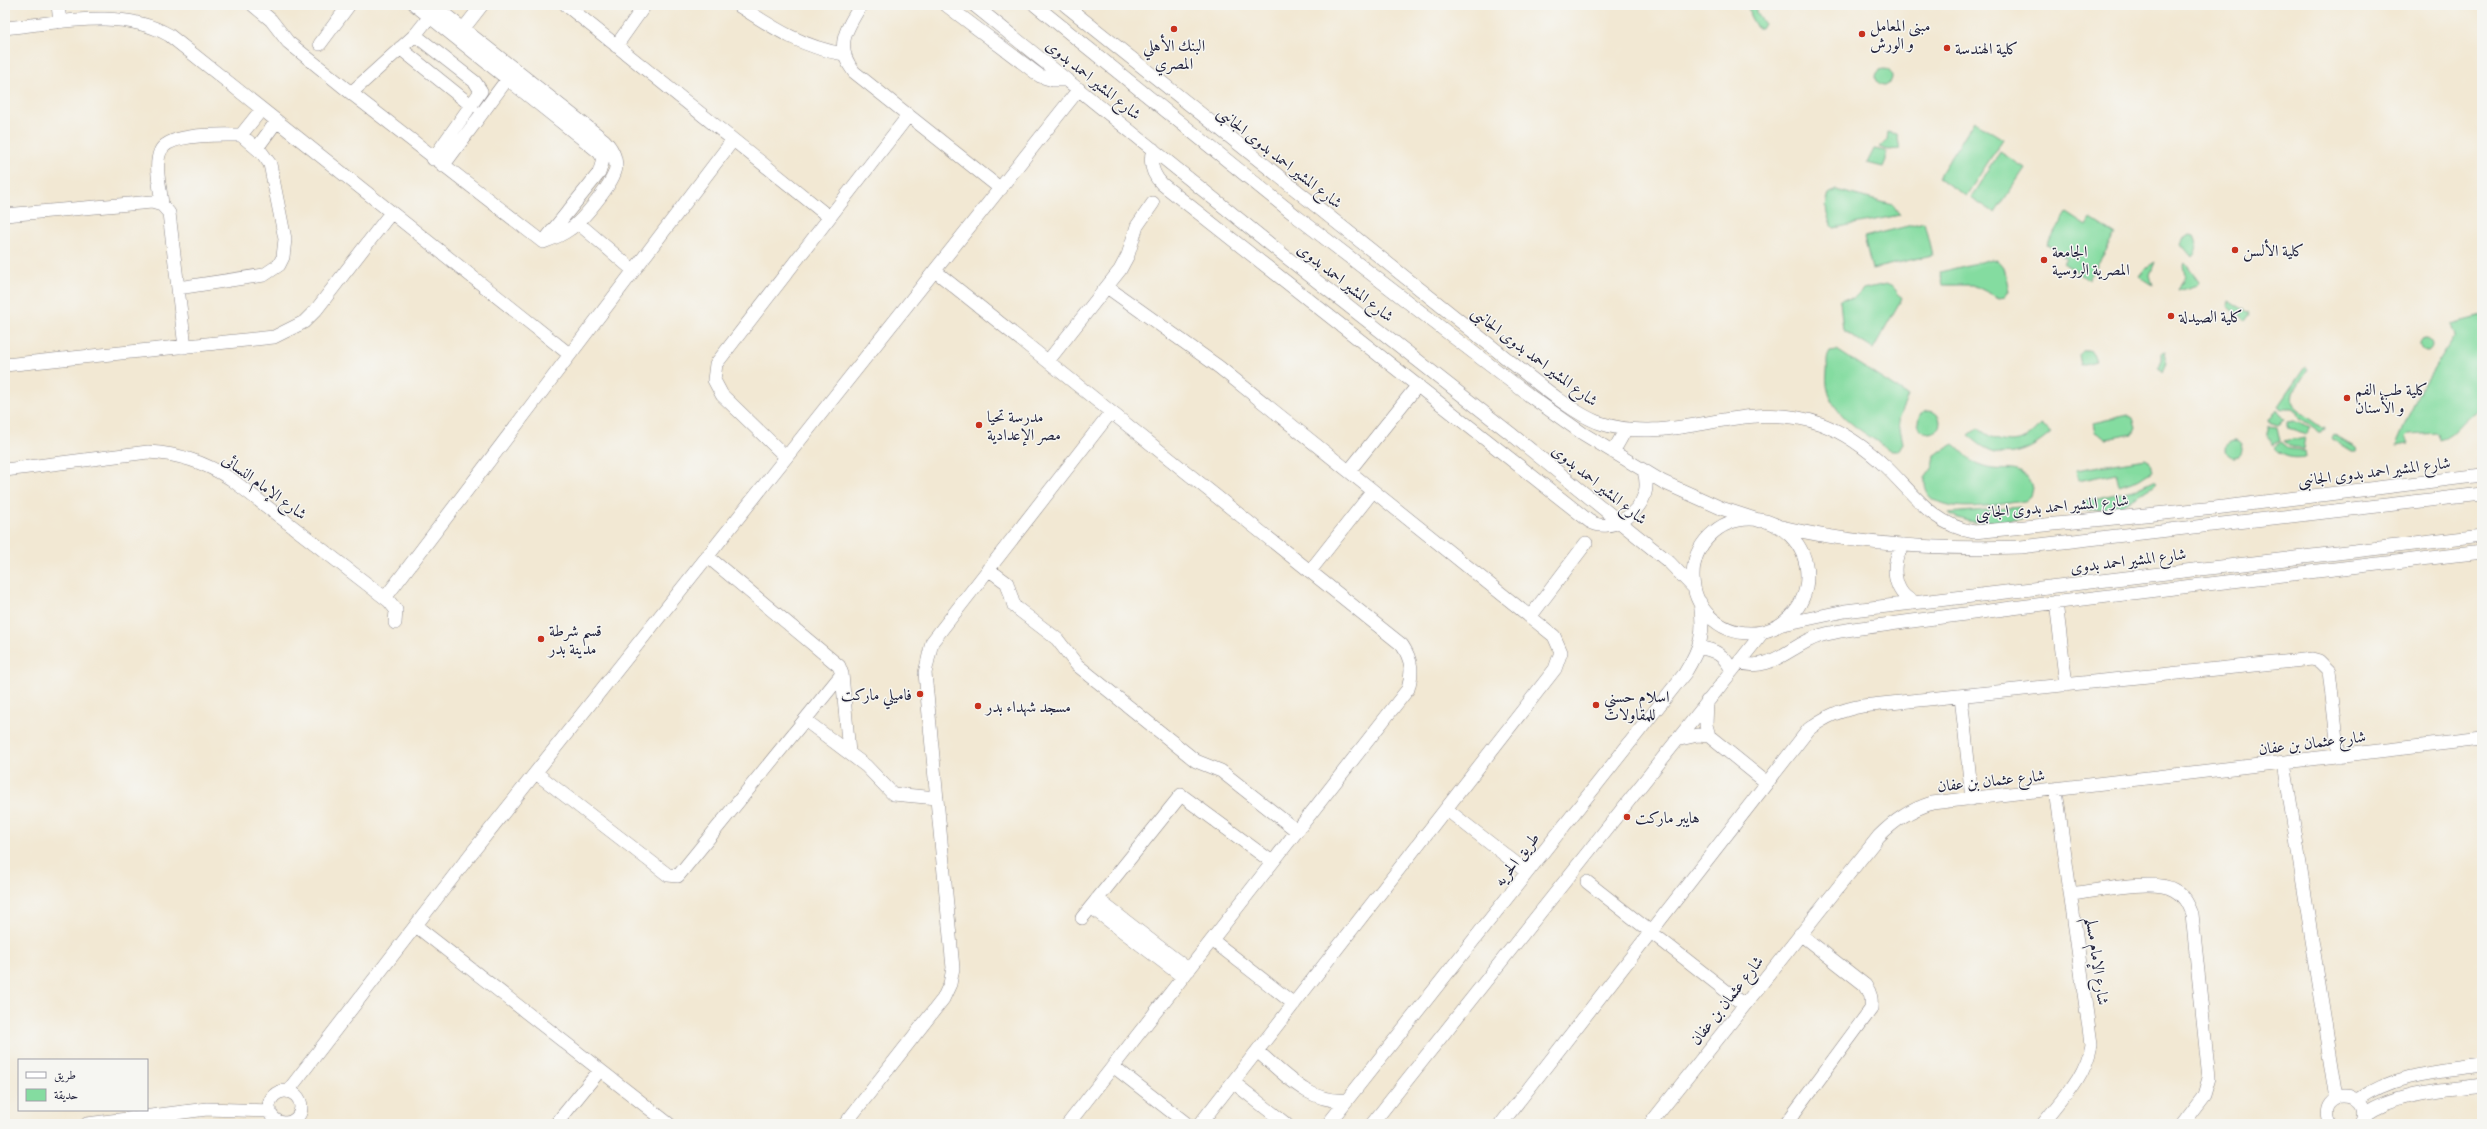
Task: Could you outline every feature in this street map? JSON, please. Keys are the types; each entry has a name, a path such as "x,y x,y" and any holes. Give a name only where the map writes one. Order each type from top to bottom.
{"street":[{"path":"58,5 60,22"},
{"path":"253,5 268,10 288,42 438,162 543,242"},
{"path":"320,44 349,5"},
{"path":"415,5 434,10 464,28 515,69 600,144 603,160 599,173 543,242"},
{"path":"464,28 482,5"},
{"path":"566,5 829,217"},
{"path":"616,46 645,5"},
{"path":"738,5 798,41 820,50 844,54"},
{"path":"861,5 845,33 844,54 854,72 1001,189"},
{"path":"946,5 1040,76 1053,80 1068,80"},
{"name":"شارع المشير احمد بدوى","path":"1035,5 1296,216 1530,396 1582,433 1644,471 1701,500 1761,521"},
{"name":"شارع المشير احمد بدوى الجانبى","path":"1065,5 1184,102 1506,358 1590,419 1626,429 1656,430 1753,415 1774,414 1811,420 1840,432 1869,452 1938,519 1964,530 1996,531 2215,508 2482,475"},
{"path":"971,24 978,8"},
{"name":"شارع المشير احمد بدوى","path":"978,8 1449,384 1679,571 1694,588"},
{"path":"351,93 415,36 434,10"},
{"path":"434,10 507,80 612,151 616,166 610,182 578,223 569,230 543,242"},
{"path":"5,28 60,22 115,19 143,23 156,28 169,36 390,214 569,354"},
{"path":"415,36 479,87 480,91 438,162"},
{"path":"400,48 472,106"},
{"path":"438,162 515,69"},
{"path":"288,1091 295,1094 301,1104 299,1121 283,1123 274,1118 270,1111 269,1104 274,1095 288,1091 707,556 1001,189 1079,89"},
{"path":"241,135 261,110"},
{"path":"786,457 722,394 716,384 714,372 720,356 908,116"},
{"path":"257,148 276,122"},
{"path":"162,205 158,164 160,152 164,146 181,138 241,135 267,158 272,171 285,239 283,257 279,265 264,275 178,288"},
{"path":"385,598 733,140"},
{"path":"1153,149 1150,159 1151,166 1162,184 1589,521 1604,526 1619,522 1634,510 1642,499 1646,486 1644,471"},
{"path":"599,173 610,182"},
{"path":"5,215 152,202 162,205 169,213 185,348"},
{"path":"1048,361 1107,287 1124,262 1135,231 1153,203"},
{"path":"5,365 185,348 274,337 304,322 316,310 390,214"},
{"path":"578,223 633,270"},
{"path":"935,271 1402,645 1408,655 1412,678 1408,689 1068,1124"},
{"path":"1107,287 1219,367 1554,636 1559,643 1559,661 1446,809 1200,1124"},
{"path":"1437,400 1449,384"},
{"path":"1349,471 1418,385"},
{"path":"845,1124 942,999 950,984 953,968 953,951 925,673 927,657 932,642 1111,412"},
{"path":"1582,433 1590,419"},
{"path":"1613,452 1626,429"},
{"name":"شارع الإمام النسائى","path":"5,470 148,452 170,454 192,459 212,467 231,479 385,598 396,610 395,623"},
{"path":"1310,571 1373,491"},
{"name":"شارع المشير احمد بدوى","path":"1778,526 1828,537 1904,545 1995,548 2047,545 2482,494"},
{"path":"2215,508 2217,525"},
{"path":"1747,519 1778,526 1797,544 1803,556 1807,576 1804,595 1798,607 1779,625 1763,632 1743,632 1723,626 1706,612 1694,588 1693,574 1696,560 1710,536 1734,522 1747,519"},
{"path":"1995,548 1996,531"},
{"name":"شارع المشير احمد بدوى","path":"1779,625 1845,611 1915,602 2482,536"},
{"path":"1530,617 1586,544"},
{"path":"1904,545 1896,560 1898,586 1903,594 1915,602"},
{"path":"1699,648 1711,650 1736,666 1751,666 1767,664 1816,637 1849,630 2103,596 2482,552"},
{"path":"707,556 836,663 842,674 849,753"},
{"path":"988,569 1007,583 1014,606 1058,639 1077,665 1196,761 1221,771 1297,831"},
{"path":"2100,580 2103,596"},
{"path":"2013,590 2017,607"},
{"name":"طريق الحريه","path":"1328,1124 1685,673 1699,648 1702,637 1700,602"},
{"path":"2056,602 2066,685"},
{"path":"1845,611 1849,630"},
{"path":"1372,1124 1763,632"},
{"path":"1501,1124 1809,729 1824,717 1842,710 1862,706 2312,659 2324,666 2330,678 2339,756"},
{"path":"536,773 668,875 674,878 682,873 842,674"},
{"path":"1961,696 1972,799"},
{"path":"1707,701 1706,725 1709,736"},
{"path":"805,720 866,766 893,794 937,798"},
{"path":"1676,740 1698,735 1709,736 1767,783"},
{"name":"شارع عثمان بن عفان","path":"1650,1124 1879,836 1894,821 1912,810 1932,803 2056,790 2482,739"},
{"path":"2284,763 2337,1098"},
{"name":"شارع الإمام مسلم","path":"2043,1124 2081,1076 2088,1061 2091,1044 2056,790"},
{"path":"1082,918 1180,794 1272,862"},
{"path":"1446,809 1527,872"},
{"path":"1587,882 1744,1005"},
{"path":"2071,894 2157,884 2174,890 2188,904 2192,914 2209,1078 2204,1094 2182,1124"},
{"path":"1094,903 1186,974"},
{"path":"416,926 669,1124"},
{"path":"1786,1124 1871,1009 1872,1003 1871,996 1865,985 1800,934"},
{"path":"1212,940 1294,1004"},
{"path":"1257,1051 1311,1095 1335,1101 1347,1100"},
{"path":"1113,1066 1187,1124"},
{"path":"2358,1100 2376,1088 2407,1077 2482,1066"},
{"path":"556,1124 600,1070"},
{"path":"1233,1082 1286,1124"},
{"path":"2330,1124 2328,1110 2337,1098 2350,1096 2358,1100 2363,1119 2385,1102 2404,1096 2482,1085"},
{"path":"87,1124 124,1122 207,1109 270,1111"}],"green space":[{"path":"1748,5 1756,5 1756,12 1764,23 1761,28 1757,28 1750,16"},
{"path":"1881,69 1887,69 1892,74 1890,83 1887,85 1881,85 1876,80 1876,74"},
{"path":"1974,121 2003,139 1966,196 1938,178"},
{"path":"1888,132 1897,134 1900,149 1888,150 1880,147 1887,140"},
{"path":"1874,149 1886,151 1886,160 1883,167 1867,163"},
{"path":"2000,152 2025,168 1995,213 1971,197"},
{"path":"1836,190 1893,205 1900,215 1834,228 1831,224 1826,207 1829,194"},
{"path":"2067,213 2087,226 2091,219 2116,235 2088,279 2063,263 2067,258 2047,245"},
{"path":"1924,222 1932,255 1872,269 1864,237"},
{"path":"2190,234 2194,235 2197,243 2192,257 2181,244 2183,239"},
{"path":"1992,259 1999,261 2004,267 2009,291 2005,297 1999,298 1973,285 1943,285 1940,272"},
{"path":"2155,262 2150,275 2153,286 2139,277 2147,267"},
{"path":"2185,263 2199,282 2197,285 2178,291 2185,276 2183,265"},
{"path":"1886,284 1893,287 1902,298 1873,349 1843,330 1840,301 1842,299 1854,298 1863,289"},
{"path":"2229,301 2250,313 2244,321 2228,306"},
{"path":"2482,316 2482,410 2470,416 2445,438 2439,440 2438,433 2409,435 2406,438 2409,444 2396,446 2417,396 2455,335 2451,324"},
{"path":"2424,339 2428,339 2432,345 2428,351 2424,351 2420,347 2420,343"},
{"path":"1837,350 1908,396 1898,419 1903,443 1898,451 1891,451 1857,428 1837,409 1831,399 1827,386 1827,359 1830,351"},
{"path":"2084,350 2089,350 2093,353 2096,361 2081,365 2079,355"},
{"path":"2165,351 2167,364 2163,373 2159,368 2162,360 2162,352"},
{"path":"2305,367 2308,369 2293,393 2292,401 2296,409 2322,428 2325,427 2321,433 2318,433 2310,424 2299,419 2297,413 2292,409 2282,409 2278,406"},
{"path":"2277,409 2285,420 2278,425 2268,422"},
{"path":"1925,411 1933,411 1940,418 1940,426 1933,433 1925,433 1918,426 1918,418"},
{"path":"2128,415 2133,418 2136,427 2133,434 2106,439 2095,432 2093,423"},
{"path":"2294,421 2311,428 2307,434 2288,428 2288,422"},
{"path":"2040,425 2051,433 2031,447 2020,452 2010,454 1989,450 1969,435 1978,428 1986,434 2002,441 2018,441 2033,433"},
{"path":"2268,426 2277,427 2280,441 2273,445 2268,436"},
{"path":"2333,434 2356,447 2357,451 2352,451 2331,438"},
{"path":"2305,437 2303,448 2292,447 2284,441"},
{"path":"2234,441 2241,446 2242,449 2237,456 2234,457 2227,452 2226,449 2231,442"},
{"path":"2281,442 2290,449 2304,450 2305,457 2296,458 2284,455 2274,448"},
{"path":"1954,444 1970,459 1981,466 2018,471 2023,474 2028,479 2032,488 2030,497 2025,501 1965,507 1949,505 1936,500 1927,492 1925,478 1933,467 1935,455"},
{"path":"2145,459 2149,461 2152,471 2138,480 2119,486 2116,473 2078,481 2076,470"},
{"path":"2154,480 2157,482 2154,485 2118,507 2083,511 2084,501 2133,490"},
{"path":"2020,507 2021,519 1993,522 1966,521 1949,513"}],"place":[{"name":"البنك الأهلي المصري","path":"1174,29"},
{"name":"مبنى المعامل و الورش","path":"1862,34"},
{"name":"كلية الهندسة","path":"1947,48"},
{"name":"كلية الألسن","path":"2235,250"},
{"name":"الجامعة المصرية الروسية","path":"2044,260"},
{"name":"كلية الصيدلة","path":"2171,316"},
{"name":"كلية طب الفم و الأسنان","path":"2347,398"},
{"name":"مدرسة تحيا مصر الإعدادية","path":"979,425"},
{"name":"قسم شرطة مدينة بدر","path":"541,639"},
{"name":"فاميلي ماركت","path":"920,694"},
{"name":"اسلام حسني للمقاولات","path":"1596,705"},
{"name":"مسجد شهداء بدر","path":"978,706"},
{"name":"هايبر ماركت","path":"1627,817"}]}
